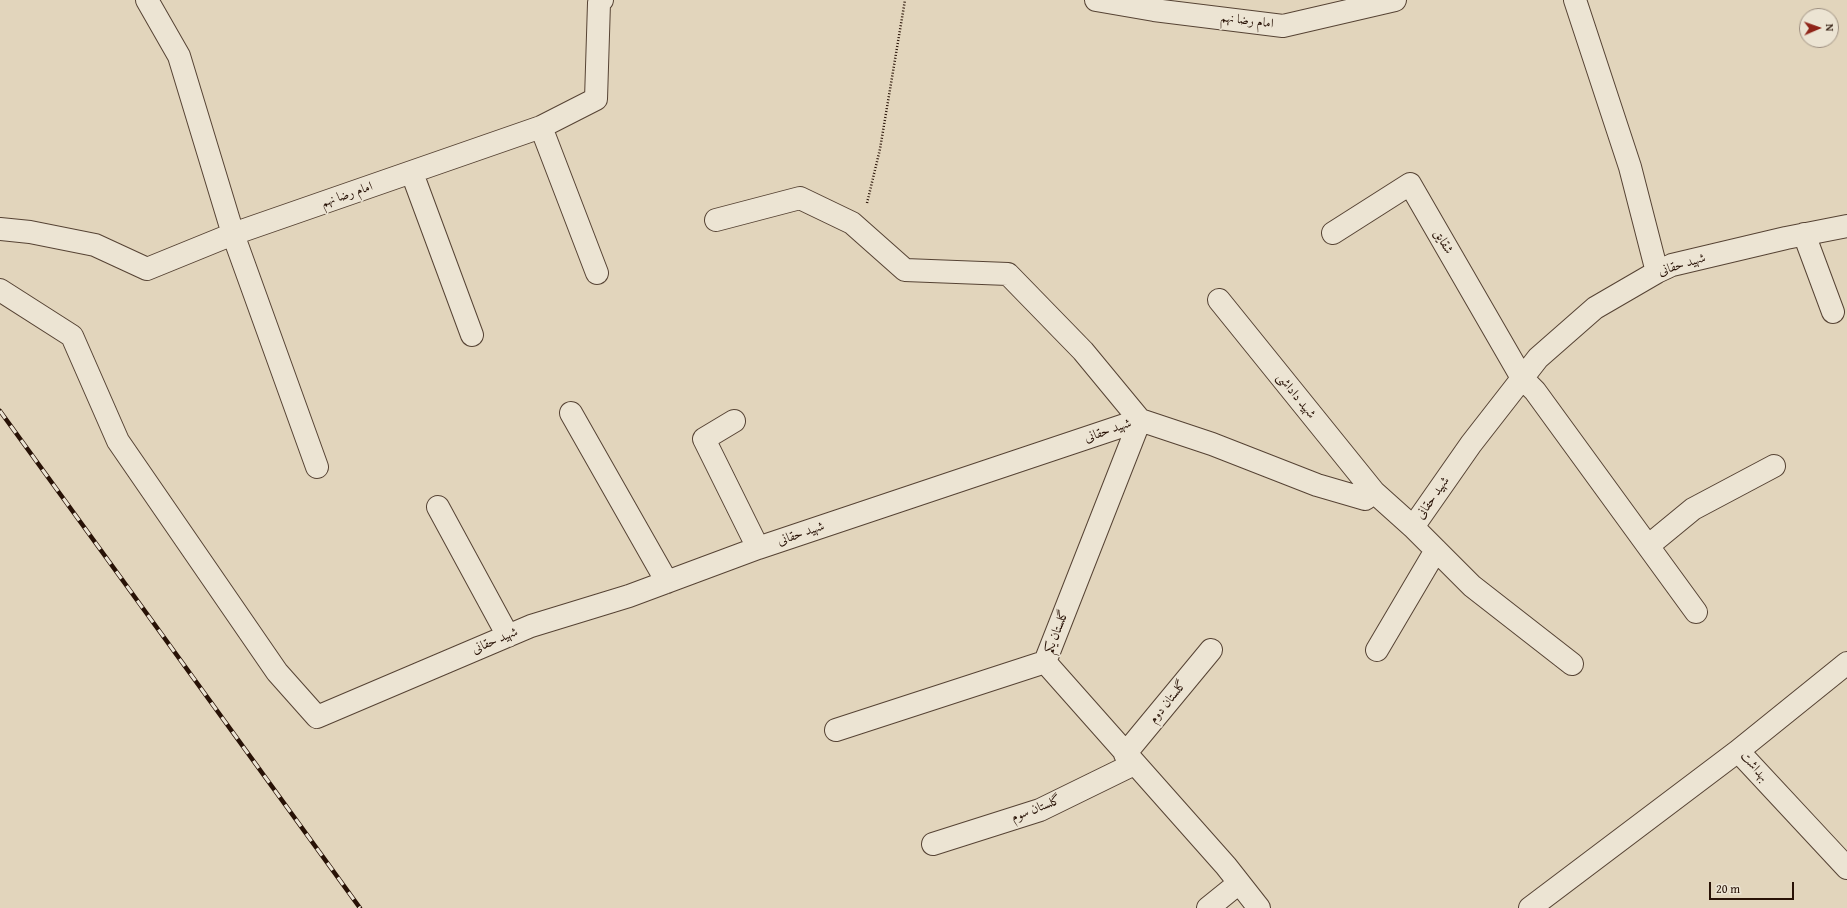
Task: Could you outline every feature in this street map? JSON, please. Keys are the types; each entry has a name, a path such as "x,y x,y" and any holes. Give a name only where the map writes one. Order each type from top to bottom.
{"street":[{"path":"147,0 179,56 233,234 317,467"},
{"name":"امام رضا نهم","path":"0,229 30,232 95,245 147,269 233,234 541,128 596,99 599,3 602,0"},
{"name":"امام رضا نهم","path":"1096,0 1143,4 1283,26 1395,0"},
{"path":"1575,0 1630,167 1657,272"},
{"path":"541,128 597,273"},
{"path":"412,173 472,335"},
{"name":"شقایق","path":"1333,233 1410,184 1522,378"},
{"path":"716,220 800,198 852,223 905,270 1008,274 1083,351 1140,420"},
{"name":"شهید حقانی","path":"0,290 72,336 118,441 277,672 317,717 531,626 629,596 758,548 1140,420 1212,444 1317,485 1365,499 1374,492 1413,527 1471,444 1538,358 1595,308 1657,272 1672,265 1804,234 1847,226"},
{"path":"1804,234 1833,312"},
{"name":"شهید داداشی","path":"1219,300 1374,492"},
{"path":"1522,378 1535,391 1696,612"},
{"path":"571,413 667,582"},
{"name":"گلستان یکم","path":"836,730 1045,662 1140,420"},
{"path":"734,421 704,439 758,548"},
{"path":"1648,546 1693,509 1774,466"},
{"path":"438,507 508,636"},
{"path":"1413,527 1472,586 1572,664"},
{"path":"1377,650 1436,550"},
{"name":"گلستان دوم","path":"1130,759 1211,650"},
{"path":"1045,662 1226,866 1259,908"},
{"name":"بهداشت","path":"1847,663 1738,751 1847,868"},
{"path":"1530,908 1738,751"},
{"name":"گلستان سوم","path":"933,844 1040,810 1130,759"},
{"path":"1208,908 1239,883"}],"path":[{"path":"860,230 880,149 905,0"}],"railway":[{"path":"0,411 360,908"}]}
